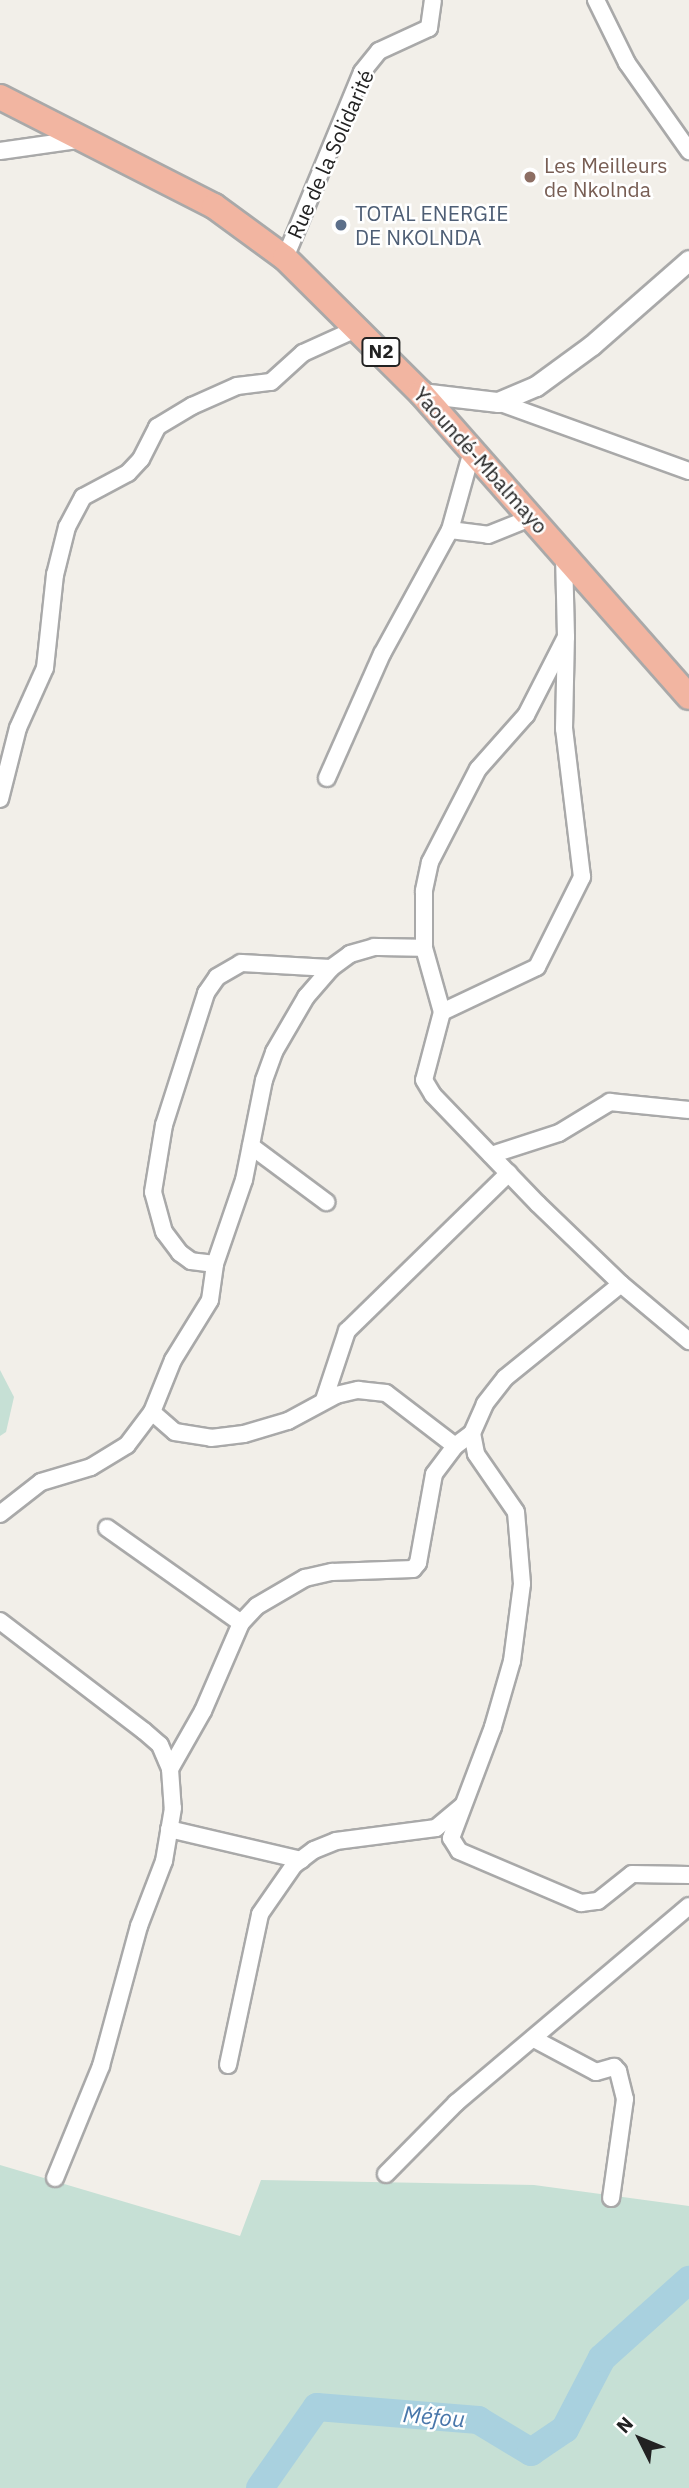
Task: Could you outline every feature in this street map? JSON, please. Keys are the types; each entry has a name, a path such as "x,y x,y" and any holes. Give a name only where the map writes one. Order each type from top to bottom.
{"highway":[{"name":"Yaoundé-Mbalmayo","path":"0,97 214,206 285,258 421,393 563,550 689,697"}],"street":[{"name":"Rue de la Solidarité","path":"285,258 362,72 379,51 429,29 433,0"},
{"path":"596,0 627,64 689,151"},
{"path":"0,151 86,139"},
{"path":"498,402 536,386 592,345 689,260"},
{"path":"0,799 18,728 45,668 55,575 67,527 83,497 128,473 141,460 158,427 237,386 271,382 303,353 358,328"},
{"path":"421,393 498,402 689,471"},
{"path":"327,778 382,654 450,530 472,451"},
{"path":"450,530 488,535 533,517"},
{"path":"442,1012 537,967 582,877 564,729 566,637 563,550"},
{"path":"566,637 526,715 478,769 440,841 424,891 424,948 442,1012 424,1080 491,1155 621,1284 689,1341"},
{"path":"0,1514 41,1482 91,1467 127,1445 152,1412 173,1360 210,1300 215,1265 251,1146 274,1052 306,997 331,968 374,947 424,948"},
{"path":"215,1265 191,1261 180,1253 164,1232 153,1192 164,1125 206,993 217,977 241,962 331,968"},
{"path":"491,1155 559,1133 610,1102 689,1110"},
{"path":"251,1146 326,1202"},
{"path":"324,1400 347,1331 509,1173"},
{"path":"170,1769 203,1712 241,1623 257,1606 305,1578 332,1572 413,1569 418,1563 434,1474 454,1446 472,1433 485,1404 505,1378 621,1284"},
{"path":"152,1412 175,1432 211,1438 244,1434 288,1421 324,1400 358,1390 386,1393 454,1446"},
{"path":"472,1433 476,1454 489,1477 509,1496 516,1512 522,1584 508,1674 451,1838 459,1851 581,1903 598,1901 632,1874 689,1875"},
{"path":"107,1528 241,1623"},
{"path":"0,1621 144,1731 160,1745 170,1769 173,1808 164,1861 139,1927 101,2066 55,2178"},
{"path":"228,2065 260,1914 277,1884 300,1860 336,1841 436,1828 464,1805"},
{"path":"169,1829 300,1860"},
{"path":"386,2174 456,2103 689,1906"},
{"path":"534,2039 596,2071 614,2067 618,2071 625,2099 611,2198"}],"green space":[{"path":"0,1370 14,1397 6,1432 0,1436"},
{"path":"0,2165 240,2236 261,2180 534,2185 689,2206 689,2488 0,2488"}],"waterway":[{"name":"Méfou","path":"260,2488 317,2407 478,2420 531,2452 565,2429 602,2358 689,2280"}],"place":[{"name":"Les Meilleurs de Nkolnda","path":"530,177"},
{"name":"TOTAL ENERGIE DE NKOLNDA","path":"341,225"}]}
